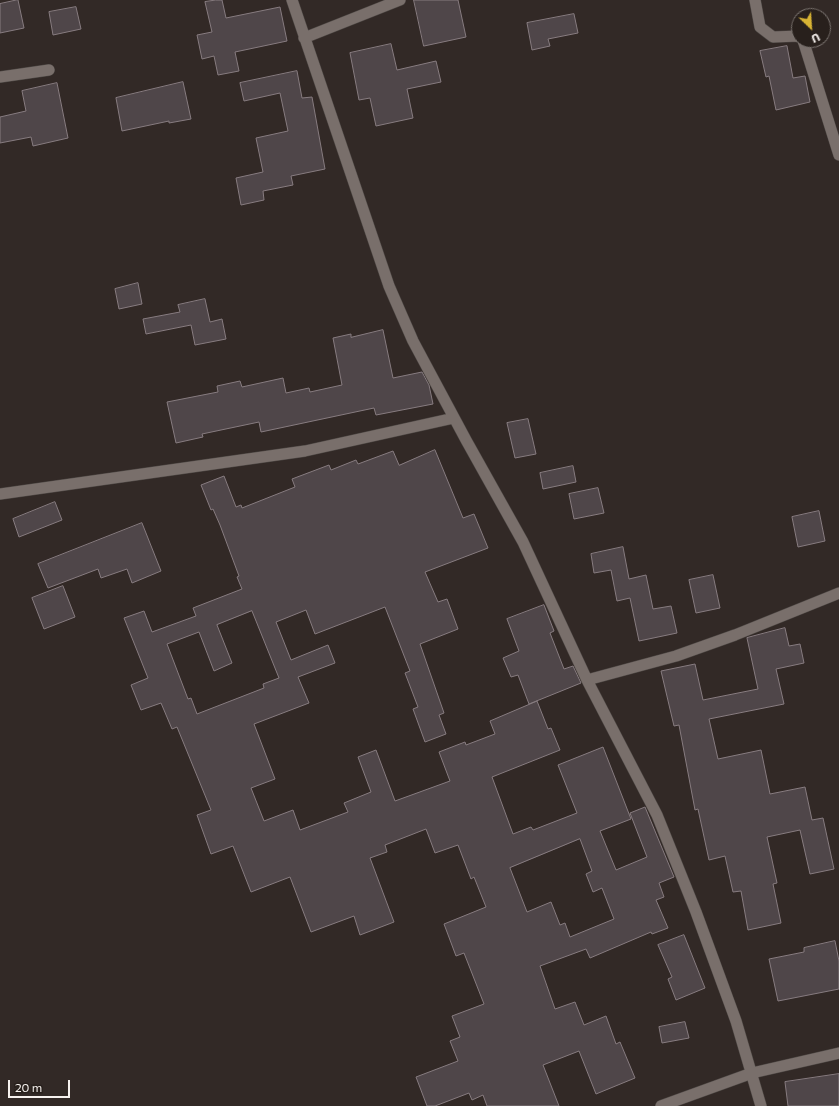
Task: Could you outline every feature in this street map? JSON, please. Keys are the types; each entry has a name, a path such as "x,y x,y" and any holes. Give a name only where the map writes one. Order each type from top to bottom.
{"street":[{"path":"292,0 389,286 413,341 523,542 587,680 658,815 699,919 736,1021 761,1106"},
{"path":"304,38 400,0"},
{"path":"755,0 760,27 773,37 791,36"},
{"path":"806,48 836,137 839,155"},
{"path":"0,77 49,70"},
{"path":"0,494 305,451 454,418"},
{"path":"587,680 676,656 735,635 839,593"},
{"path":"661,1106 752,1073 839,1053"}],"building":[{"path":"18,0 24,28 0,33 0,4"},
{"path":"222,0 226,18 280,7 287,41 235,52 239,71 218,75 214,56 202,59 197,35 212,32 205,2"},
{"path":"414,0 458,0 466,37 424,46"},
{"path":"76,7 81,29 53,35 49,12"},
{"path":"574,14 578,33 548,39 550,46 532,50 527,23"},
{"path":"391,44 397,70 436,61 441,82 407,89 413,118 376,126 370,98 359,100 350,53"},
{"path":"787,46 793,78 805,76 810,102 776,110 769,76 766,77 760,51"},
{"path":"297,71 302,98 312,97 325,169 291,176 293,185 263,191 264,200 241,205 236,178 263,172 256,138 288,131 280,93 244,101 240,83"},
{"path":"183,82 191,119 169,123 169,121 122,131 116,98"},
{"path":"57,83 68,138 33,146 31,137 0,143 0,117 26,111 22,91"},
{"path":"138,283 142,304 119,309 115,289"},
{"path":"205,299 210,322 222,319 226,339 195,345 191,325 146,334 143,319 180,312 178,305"},
{"path":"383,330 393,378 422,372 429,385 433,404 376,415 374,408 261,432 259,422 202,434 203,437 176,443 167,402 218,392 217,386 240,381 242,387 283,378 286,393 309,388 310,392 342,385 333,338 351,334 351,337"},
{"path":"528,419 536,454 515,458 507,423"},
{"path":"435,450 463,518 474,514 488,548 425,572 438,602 447,599 458,629 420,644 444,713 439,715 446,734 425,742 413,709 418,707 405,673 410,671 385,607 315,634 306,610 276,622 291,660 328,645 335,663 298,677 309,703 254,724 275,779 251,788 264,821 293,810 300,830 348,812 344,803 371,792 358,757 376,750 395,801 450,781 439,752 465,742 466,745 495,734 490,721 537,701 548,729 551,728 560,750 492,777 513,834 531,827 533,830 577,813 558,765 603,747 631,819 600,831 616,870 647,857 630,813 645,807 674,877 659,883 664,897 656,900 668,928 652,934 651,932 590,958 586,949 540,966 555,1009 575,1002 584,1025 606,1016 616,1044 620,1042 635,1078 596,1094 579,1051 543,1065 559,1106 487,1106 483,1095 472,1100 469,1093 435,1106 427,1106 416,1077 458,1061 450,1041 460,1037 452,1016 484,1004 464,953 456,956 444,924 486,907 474,877 471,879 458,845 435,853 426,829 385,845 387,852 370,858 394,922 360,935 354,916 311,932 290,877 251,892 233,846 211,854 197,815 211,810 177,727 172,729 161,703 141,710 131,685 148,678 124,618 144,611 152,632 196,616 193,608 242,589 237,577 239,576 220,525 213,509 211,510 201,485 224,476 236,507 241,505 242,508 295,487 292,479 329,465 331,470 356,460 358,464 393,451 399,465","holes":["252,611 279,678 263,684 264,688 197,714 191,698 188,699 167,644 199,632 214,671 232,663 217,625","580,839 592,871 586,874 593,892 602,888 614,919 570,937 565,923 560,925 551,902 527,912 510,868"]},
{"path":"573,466 576,482 543,489 540,473"},
{"path":"598,488 604,513 574,519 569,494"},
{"path":"55,502 62,520 19,537 13,519"},
{"path":"819,511 825,541 798,547 792,517"},
{"path":"142,523 161,571 132,583 127,569 101,578 98,569 48,588 38,564"},
{"path":"623,547 629,579 646,575 653,609 671,606 677,633 639,641 630,598 617,601 611,570 594,573 591,554"},
{"path":"713,575 720,608 696,613 689,580"},
{"path":"63,586 75,617 44,629 32,598"},
{"path":"544,605 554,631 550,633 564,669 573,666 581,683 529,704 518,675 511,677 503,658 519,651 507,619"},
{"path":"785,628 789,646 800,644 804,663 776,669 784,704 709,719 718,759 761,750 770,794 805,787 812,820 823,818 834,869 810,874 800,830 767,837 777,883 773,884 781,923 748,930 741,891 733,892 725,856 709,860 698,809 695,810 679,725 674,726 661,671 695,664 703,700 758,689 747,638"},
{"path":"684,935 705,988 676,1000 668,979 672,977 658,945"},
{"path":"835,941 839,961 839,989 778,1001 769,959 804,952 804,948"},
{"path":"685,1022 689,1038 662,1043 659,1027"},
{"path":"839,1074 839,1106 788,1106 785,1082"}]}
